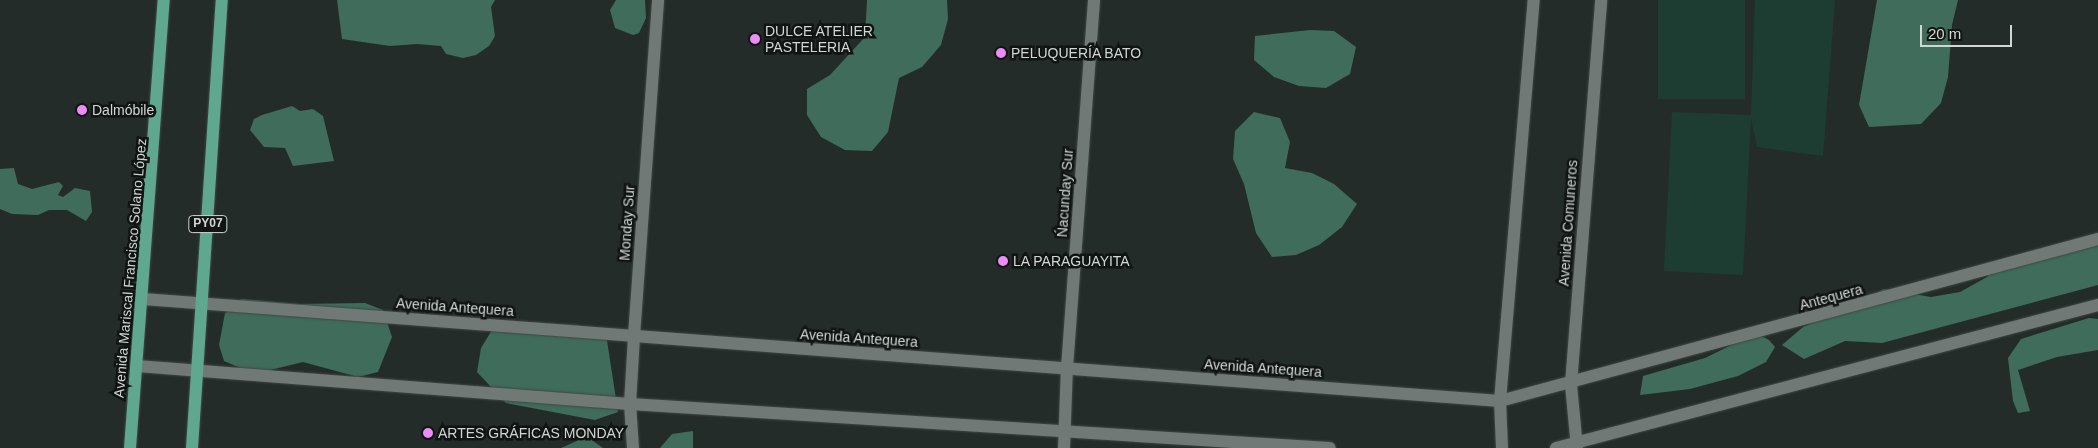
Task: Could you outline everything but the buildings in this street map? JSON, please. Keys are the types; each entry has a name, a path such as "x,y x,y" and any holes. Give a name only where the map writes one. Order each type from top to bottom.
{"main road":[{"name":"Avenida Mariscal Francisco Solano López","path":"130,448 143,299 164,0"},
{"name":"PY07","path":"192,448 222,0"}],"street":[{"name":"Monday Sur","path":"633,448 630,404 658,0"},
{"name":"Ńacunday Sur","path":"1064,448 1063,430 1067,368 1094,0"},
{"path":"1502,448 1500,401 1534,0"},
{"name":"Avenida Comuneros","path":"1576,446 1571,384 1601,0"},
{"name":"Antequera","path":"1571,384 2098,239"},
{"name":"Avenida Antequera","path":"143,299 1500,401 1571,384"},
{"path":"1556,448 1576,446 2098,305"},
{"path":"137,366 630,404 1330,448"}],"green space":[{"path":"337,0 495,0 491,7 495,36 489,46 476,55 463,58 446,54 441,46 417,44 390,46 342,39"},
{"path":"616,0 645,0 646,18 639,33 633,35 615,28 610,10"},
{"path":"867,0 947,0 948,19 941,45 922,67 899,78 888,132 872,151 845,150 821,137 807,115 807,89 830,75 865,37"},
{"path":"1658,0 1745,0 1745,99 1658,99"},
{"path":"1755,0 1835,0 1823,156 1757,147 1751,118 1743,275 1664,271 1672,112 1751,115"},
{"path":"1877,0 1958,0 1952,25 1948,77 1941,103 1921,124 1869,127 1859,105"},
{"path":"1310,30 1334,31 1356,47 1350,74 1326,88 1299,86 1274,77 1254,60 1255,36"},
{"path":"292,106 300,111 313,109 323,116 334,161 293,166 285,148 264,147 250,130 254,119"},
{"path":"1254,112 1280,118 1290,142 1285,168 1312,173 1334,184 1357,204 1342,227 1319,245 1296,255 1272,257 1256,233 1244,184 1233,159 1235,131"},
{"path":"14,168 18,184 32,189 59,182 63,186 58,195 63,197 75,188 90,191 92,212 86,221 67,210 49,210 38,215 12,214 0,209 0,169"},
{"path":"2098,236 2098,285 1882,343 1845,341 1804,359 1782,345 1803,327 1884,289 1931,297 1960,292 1987,277 1993,268"},
{"path":"241,299 299,304 365,303 383,310 392,337 378,372 358,377 303,362 254,374 224,361 219,345 225,313 237,306"},
{"path":"2089,318 2098,319 2098,350 2057,357 2018,370 2030,411 2018,413 2013,401 2008,358 2021,339"},
{"path":"531,322 578,325 606,334 618,412 595,420 506,403 477,372 481,348 492,330"},
{"path":"1756,333 1769,340 1775,347 1766,362 1738,376 1690,389 1640,395 1643,376 1705,358"},
{"path":"693,431 693,448 660,448 672,434"},
{"path":"586,436 603,448 561,448 579,440"}],"place":[{"name":"DULCE ATELIER PASTELERIA","path":"755,39"},
{"name":"PELUQUERÍA BATO","path":"1001,53"},
{"name":"Dalmóbile","path":"82,110"},
{"name":"LA PARAGUAYITA","path":"1003,261"},
{"name":"ARTES GRÁFICAS MONDAY","path":"428,433"}]}
